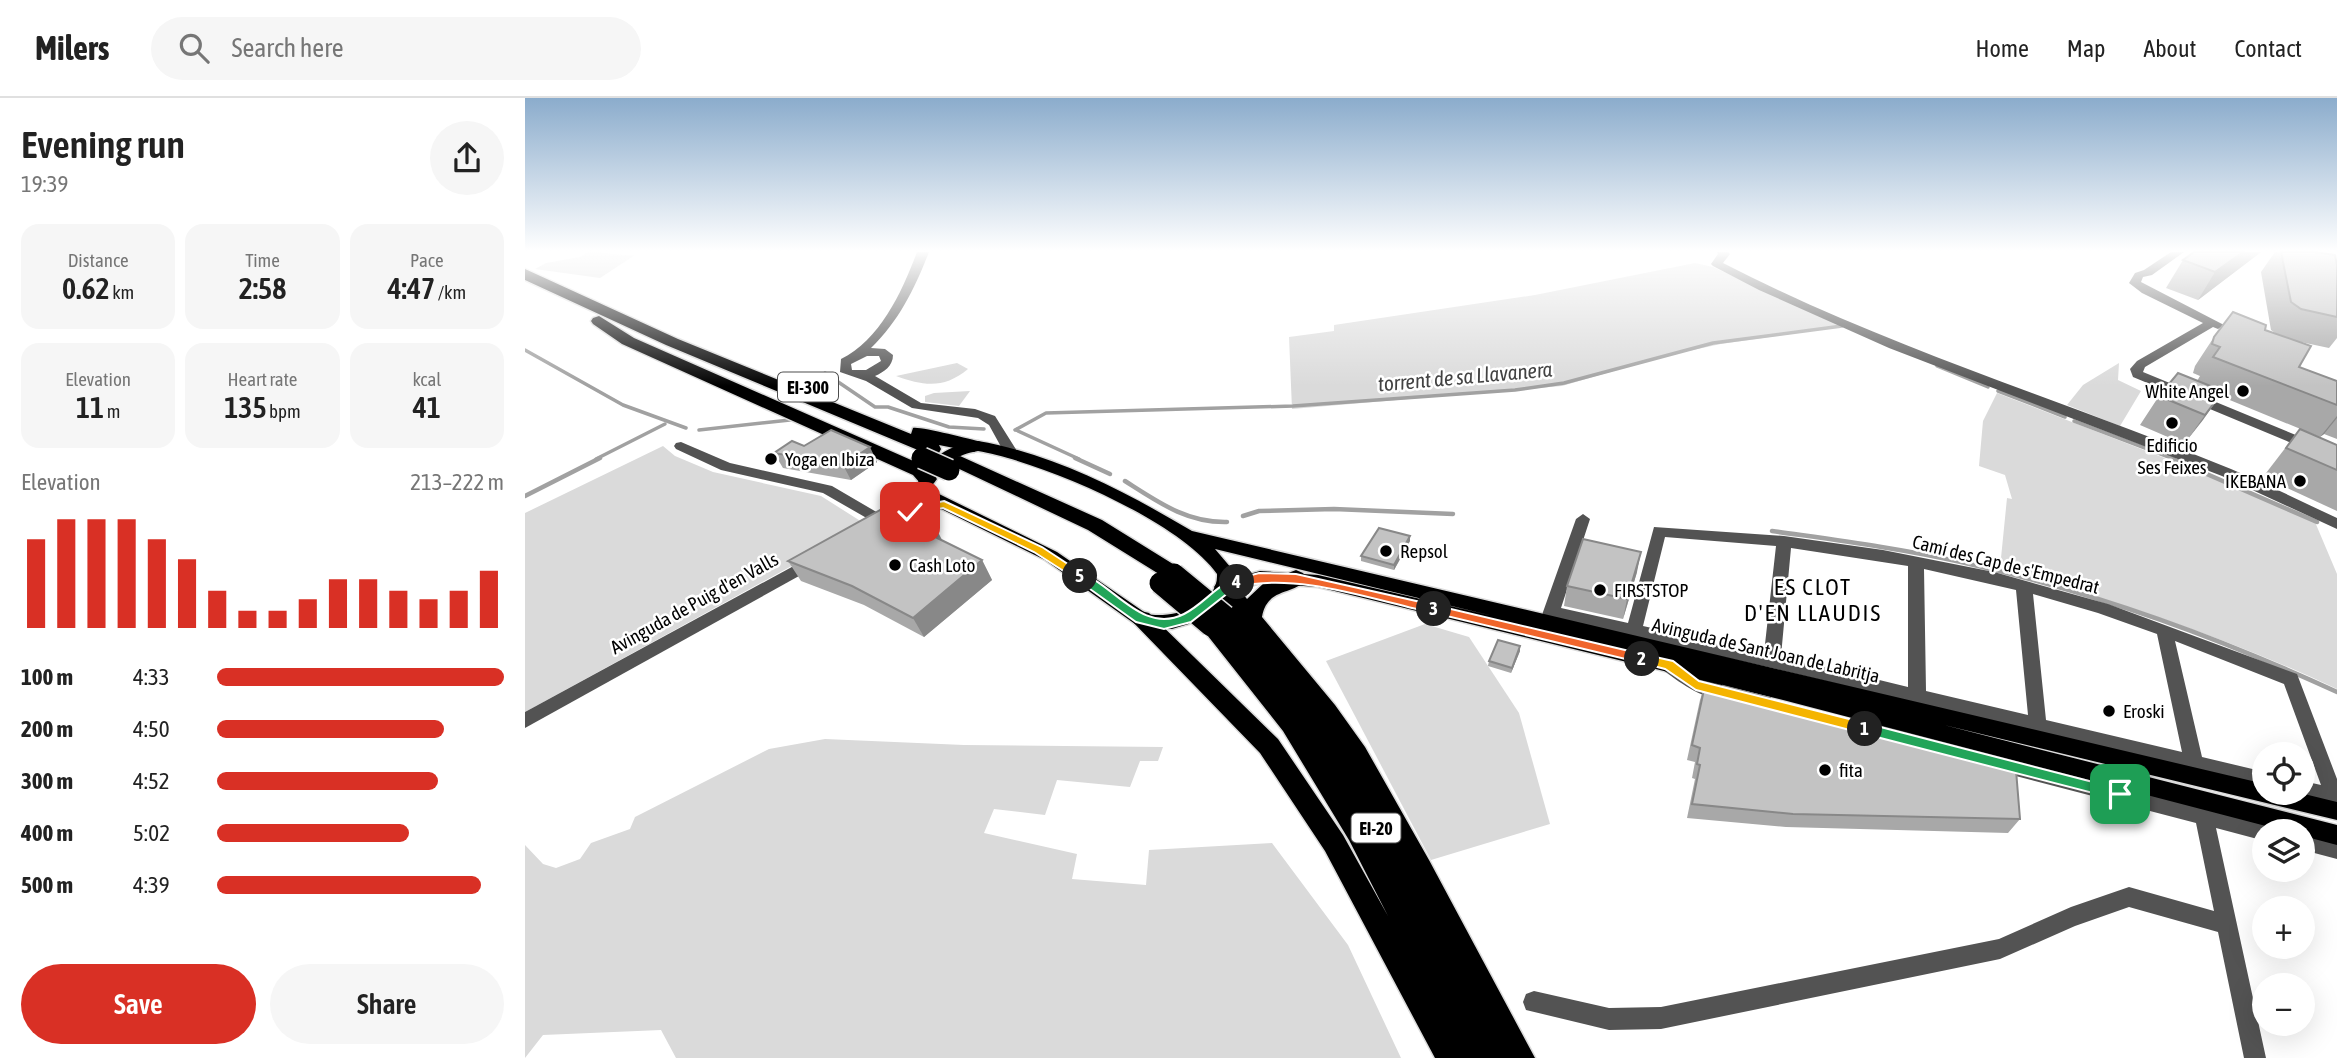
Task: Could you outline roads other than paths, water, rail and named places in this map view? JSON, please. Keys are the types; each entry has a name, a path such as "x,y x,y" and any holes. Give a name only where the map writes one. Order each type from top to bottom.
{"highway":[{"name":"EI-300","path":"545,297 599,321 628,341 920,471 926,482"},
{"name":"EI-300","path":"576,297 643,327 750,364 936,439 976,446"},
{"name":"EI-20","path":"599,321 927,453"},
{"name":"EI-20","path":"643,327 954,466 1167,579 1218,621 1278,676 1313,721 1362,800 1499,1058"},
{"path":"1251,619 1252,606 1267,589 1296,578"},
{"path":"1225,587 1327,712 1356,754 1520,1058"},
{"path":"1141,619 1269,746 1334,843 1451,1058"},
{"name":"EI-20","path":"1218,621 1319,764 1475,1058"}],"main road":[{"path":"926,482 934,468 949,456 976,446"},
{"name":"EI-300","path":"926,482 933,498 1051,556 1141,619 1154,623 1177,622 1204,608 1218,597 1225,587 1226,574 1222,564 1184,535 1103,490 1010,451 976,446"},
{"name":"Avinguda de Sant Joan de Labritja","path":"1184,535 1550,617 2211,779 2336,804"},
{"name":"Avinguda de Sant Joan de Labritja","path":"1225,587 1259,577 1296,578 1668,665 2202,807 2337,835"}],"street":[{"path":"862,375 879,370 886,359 897,312 904,297"},
{"path":"1783,297 1893,345 2227,473 2337,524"},
{"path":"2159,297 2235,334"},
{"path":"897,312 876,337 845,362 843,369 891,389 908,403 937,410 978,413 998,428 999,438 1010,451"},
{"path":"2213,322 2141,364 2136,369 2138,374 2337,457"},
{"path":"854,355 871,351 886,359"},
{"path":"886,359 891,389"},
{"path":"976,446 990,439 998,428"},
{"path":"681,446 726,467 827,489 878,526"},
{"path":"878,526 917,498 926,482"},
{"path":"878,526 910,512 944,504"},
{"path":"1550,617 1583,519"},
{"name":"Camí des Cap de s'Empedrat","path":"1634,630 1659,531 1784,541 1916,562 2024,586 2103,609 2291,679 2336,804"},
{"path":"1772,661 1784,541"},
{"name":"Avinguda de Puig d'en Valls","path":"525,721 823,556"},
{"path":"1916,562 1917,696"},
{"path":"2024,586 2038,725"},
{"name":"Avinguda de Sant Joan de Labritja","path":"1550,617 1634,630 1772,661 2252,777"},
{"path":"2165,632 2195,763"},
{"path":"2211,779 2206,783 2202,807 2255,1058"},
{"path":"2315,794 2336,804"},
{"name":"Avinguda de Sant Joan de Labritja","path":"2202,807 2252,827"},
{"path":"2315,844 2337,850"},
{"path":"1534,1002 1609,1019 1661,1018 2000,948 2071,917 2129,897 2227,925"}],"waterway":[{"name":"torrent de sa Llavanera","path":"1015,430 1046,413 1293,406 1515,390 1564,383 1713,343 1842,326"},
{"path":"525,350 623,405 686,428"},
{"name":"torrent de sa Llavanera","path":"1937,366 1988,387"},
{"name":"torrent de sa Llavanera","path":"825,373 875,407 888,407 949,427 984,429"},
{"name":"torrent de sa Llavanera","path":"1998,391 2065,417"},
{"name":"torrent de sa Llavanera","path":"699,430 790,420"},
{"name":"torrent de sa Llavanera","path":"2074,421 2174,459"},
{"path":"596,459 665,424"},
{"path":"1016,430 1079,459"},
{"path":"525,496 600,458"},
{"path":"1075,458 1110,474"},
{"name":"torrent de sa Llavanera","path":"2170,458 2317,522"},
{"path":"1125,481 1173,510 1199,519 1227,522"},
{"path":"1243,516 1259,511 1334,509 1453,514"},
{"path":"1772,531 1938,557 2058,587 2199,634 2337,692"}],"place":[{"name":"White Angel","path":"2243,391"},
{"name":"Edificio Ses Feixes","path":"2172,423"},
{"name":"Yoga en Ibiza","path":"771,459"},
{"name":"IKEBANA","path":"2300,481"},
{"name":"Repsol","path":"1386,551"},
{"name":"Cash Loto","path":"895,565"},
{"name":"FIRSTSTOP","path":"1600,590"},
{"name":"Eroski","path":"2109,711"},
{"name":"fita","path":"1825,770"}],"district":[{"name":"ES CLOT D'EN LLAUDIS","path":"1813,600"}]}
